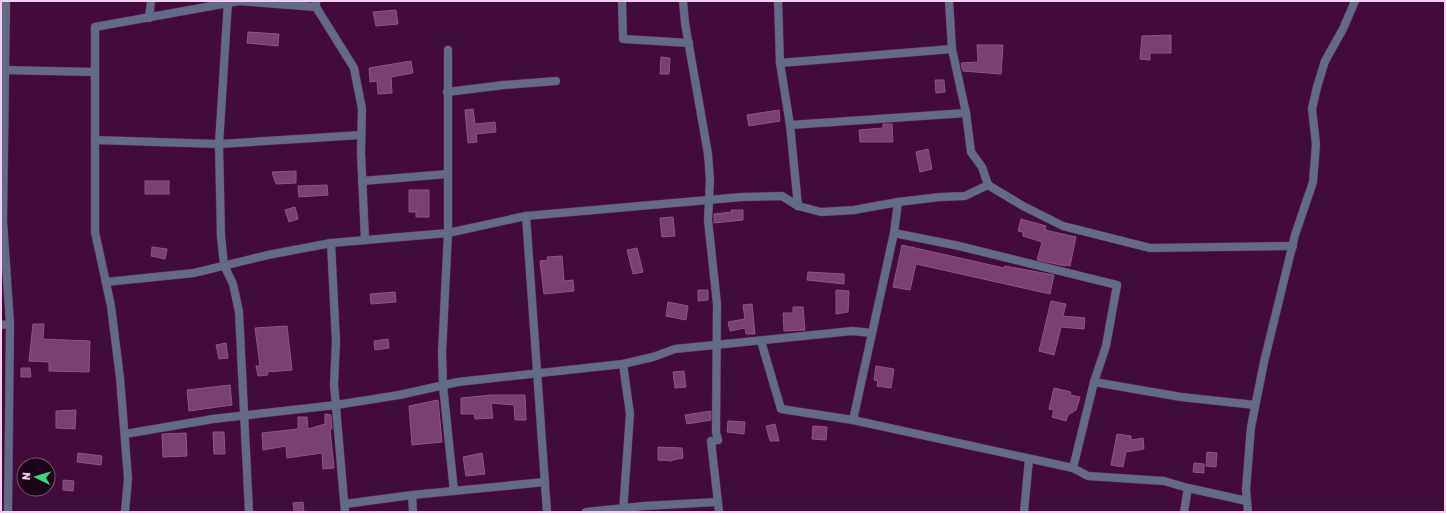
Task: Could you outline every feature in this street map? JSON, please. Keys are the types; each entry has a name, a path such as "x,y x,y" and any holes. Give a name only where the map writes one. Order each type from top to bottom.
{"street":[{"path":"6,1 3,70 3,221 8,512"},
{"path":"149,18 151,1"},
{"path":"622,1 623,39 689,43"},
{"path":"684,1 689,43 708,154 710,180 708,200 712,266 717,304 716,432 718,440 711,442 719,512"},
{"path":"778,1 780,63 790,125 798,206"},
{"path":"949,1 952,49 966,113 971,152 982,167 988,186 1063,226 1150,248 1293,246"},
{"path":"1248,512 1247,501 1251,427 1255,405 1264,362 1293,246 1313,182 1316,144 1312,109 1325,61 1343,29 1355,1"},
{"path":"228,2 219,144 221,236 224,265 233,284 239,312 239,346 245,415 249,512"},
{"path":"124,512 128,478 120,378 111,306 95,232 95,27 228,2 316,4 354,68 362,109 362,181 365,240"},
{"path":"780,63 952,49"},
{"path":"448,50 448,233 442,354 443,386 454,491"},
{"path":"3,70 95,72"},
{"path":"447,92 504,85 556,82"},
{"path":"790,125 966,113"},
{"path":"95,140 219,144 361,135"},
{"path":"362,181 448,174"},
{"path":"106,282 194,273 268,255 331,243 448,233 526,216 708,200 782,196 798,206 821,212 854,210 898,202 940,197 965,196 988,186"},
{"path":"853,420 894,233 898,202"},
{"path":"526,216 548,512"},
{"path":"894,233 959,246 1117,285 1106,346 1094,382 1073,468"},
{"path":"331,243 336,341 334,384 345,508 412,495 545,482"},
{"path":"124,434 245,415 336,405 458,382 623,364 653,357 675,349 852,331 872,333"},
{"path":"761,341 782,409 853,420 1073,468 1088,476 1164,481 1247,501"},
{"path":"623,364 630,414 623,510"},
{"path":"1094,382 1181,397 1255,405"},
{"path":"1024,512 1029,459"},
{"path":"1184,512 1188,488"},
{"path":"412,495 412,512"},
{"path":"586,512 717,502"}],"building":[{"path":"396,10 398,24 376,26 373,12"},
{"path":"248,32 279,34 278,46 247,43"},
{"path":"1171,35 1171,53 1150,53 1150,60 1140,59 1142,36"},
{"path":"977,45 1003,45 1001,74 963,71 961,63 978,62"},
{"path":"661,57 670,58 669,74 660,74"},
{"path":"411,61 413,73 391,77 392,93 378,94 377,81 370,82 369,68"},
{"path":"935,80 944,80 945,92 936,93"},
{"path":"473,109 475,124 495,122 496,132 476,134 477,142 468,143 465,110"},
{"path":"779,110 780,121 749,126 747,115"},
{"path":"883,124 892,124 893,142 860,142 859,130 883,128"},
{"path":"928,149 932,169 920,172 916,152"},
{"path":"296,171 296,183 276,184 272,172"},
{"path":"145,181 169,181 169,194 145,194"},
{"path":"327,185 328,195 299,197 298,186"},
{"path":"409,190 429,190 429,217 416,217 416,212 409,212"},
{"path":"295,207 298,219 289,222 285,210"},
{"path":"731,210 743,210 743,220 714,223 714,214 732,212"},
{"path":"673,217 675,236 662,237 660,218"},
{"path":"1021,219 1046,226 1045,230 1076,237 1070,266 1037,260 1042,242 1023,236 1023,232 1018,231"},
{"path":"902,245 1004,268 1005,266 1054,275 1050,294 916,264 910,290 893,287"},
{"path":"152,247 167,249 165,259 151,256"},
{"path":"637,248 643,272 633,274 627,250"},
{"path":"562,256 564,281 573,280 574,291 544,294 540,261 548,260 547,257"},
{"path":"808,272 844,274 844,284 807,280"},
{"path":"698,290 708,290 708,300 698,301"},
{"path":"836,290 849,291 848,312 836,314"},
{"path":"395,292 396,302 371,304 370,294"},
{"path":"1051,301 1066,304 1063,316 1085,318 1084,329 1061,327 1054,355 1039,351"},
{"path":"668,302 688,306 686,320 666,316"},
{"path":"752,304 755,334 746,334 745,328 730,331 728,322 745,319 743,305"},
{"path":"793,307 803,307 805,330 784,331 783,313 793,313"},
{"path":"33,324 44,324 43,339 90,341 89,372 49,371 49,362 29,361"},
{"path":"287,326 292,370 267,372 268,375 258,376 256,366 260,366 255,328"},
{"path":"388,339 389,348 375,350 374,341"},
{"path":"226,343 228,358 219,359 216,345"},
{"path":"876,366 894,369 891,388 877,386 878,381 874,380"},
{"path":"21,368 30,368 31,377 21,377"},
{"path":"684,371 686,387 675,388 673,372"},
{"path":"230,385 232,405 189,411 187,390"},
{"path":"1054,388 1071,392 1070,395 1080,397 1076,410 1068,415 1066,421 1052,417 1054,410 1049,409"},
{"path":"491,395 525,395 526,420 515,420 514,405 491,403 493,418 475,419 474,414 461,414 461,398"},
{"path":"438,400 442,442 412,445 409,406"},
{"path":"76,410 75,429 56,428 56,411"},
{"path":"711,411 711,420 687,424 685,415"},
{"path":"325,414 331,415 332,429 330,429 334,468 323,469 322,453 287,458 286,446 263,450 262,433 298,429 298,417 307,417 308,429 325,424"},
{"path":"728,421 745,422 744,434 727,432"},
{"path":"775,424 779,441 770,441 766,426"},
{"path":"813,426 827,427 826,440 812,439"},
{"path":"213,432 224,432 225,454 214,454"},
{"path":"186,433 187,456 163,457 162,434"},
{"path":"1117,434 1131,436 1131,440 1143,438 1144,449 1126,452 1123,467 1111,465"},
{"path":"658,447 682,448 683,458 672,461 658,460"},
{"path":"1207,452 1217,453 1216,467 1206,466"},
{"path":"78,453 102,456 101,465 77,462"},
{"path":"482,453 485,474 466,476 463,457"},
{"path":"1194,463 1204,464 1204,473 1193,472"},
{"path":"63,480 74,481 73,491 63,490"},
{"path":"303,502 304,512 294,512 293,503"}]}
